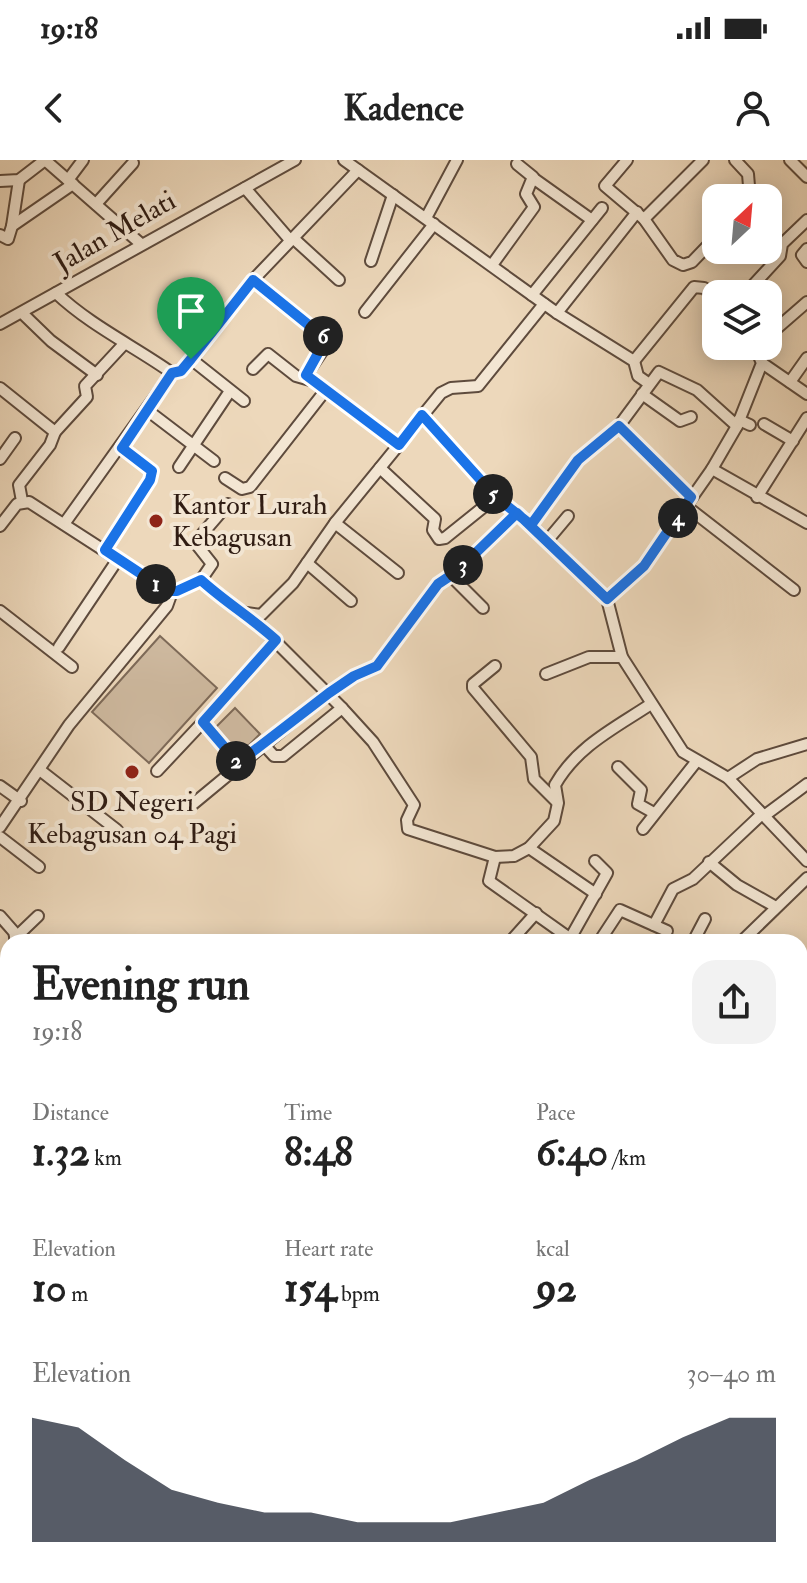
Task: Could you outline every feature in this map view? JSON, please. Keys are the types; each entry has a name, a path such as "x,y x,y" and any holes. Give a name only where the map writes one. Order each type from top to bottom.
{"street":[{"path":"0,181 19,180 45,160 141,244"},
{"path":"12,226 71,182 83,160"},
{"name":"Jalan Melati","path":"0,324 295,160"},
{"path":"344,160 544,304 634,361 638,376 648,383"},
{"path":"365,312 430,221 457,160"},
{"path":"627,160 605,186 641,216 673,260 683,265 692,262 702,252"},
{"path":"557,313 641,216 703,160"},
{"path":"735,160 748,174 749,184"},
{"path":"790,160 807,177"},
{"path":"96,204 133,163"},
{"path":"517,164 592,220"},
{"path":"64,524 122,448 172,373 181,371 253,280 358,170"},
{"path":"492,265 533,210 534,203 526,194 533,178"},
{"path":"0,235 8,239 19,180"},
{"path":"245,188 291,239 339,280"},
{"path":"371,261 393,195"},
{"path":"532,295 602,208"},
{"path":"758,280 780,256 782,244 807,220"},
{"path":"253,280 326,339 327,344 305,372 312,380 399,445"},
{"path":"634,361 694,287 702,288"},
{"path":"56,293 124,344 151,356 172,373"},
{"path":"782,324 807,302"},
{"path":"250,616 271,609 335,523 446,389 478,386 544,304"},
{"path":"22,313 51,341 97,375"},
{"path":"22,501 19,485 50,445 55,432 85,399 85,386 124,344"},
{"path":"253,369 268,354 296,376 312,380"},
{"path":"790,382 807,358"},
{"path":"191,359 244,401"},
{"path":"761,360 807,394"},
{"path":"607,599 644,566 712,469 738,423 762,363"},
{"path":"531,525 578,460 619,426 659,372 697,390 738,423 750,425"},
{"path":"0,388 55,432"},
{"path":"179,467 230,391"},
{"path":"225,478 242,489 250,487 325,391"},
{"path":"642,394 680,421 691,417"},
{"path":"147,410 214,461"},
{"path":"422,415 496,497 531,525 607,599 621,652 683,752 728,778 807,861"},
{"path":"757,497 807,418"},
{"path":"764,424 793,441"},
{"path":"619,426 688,501 794,590"},
{"path":"0,459 15,438"},
{"path":"105,550 150,480 152,471 122,448"},
{"path":"380,468 435,519 433,530 439,539 445,538 496,497"},
{"path":"712,469 807,523"},
{"path":"22,501 172,592"},
{"path":"0,526 22,501"},
{"path":"0,827 21,801 69,725 167,606 172,592 201,580 212,564 197,545 197,540 228,504"},
{"path":"193,804 238,763 329,693 354,676 377,666 438,584 517,513"},
{"path":"547,541 568,516"},
{"path":"335,523 398,573"},
{"path":"59,647 118,559"},
{"path":"307,563 351,601"},
{"path":"450,575 483,608"},
{"path":"201,580 224,601 250,616 276,640 373,742 414,805 406,825 412,831 495,857 514,856 529,848 554,821 558,803 555,785 569,763 597,737 651,704"},
{"path":"0,611 72,667"},
{"path":"157,771 276,640"},
{"path":"546,674 589,657 621,652"},
{"path":"495,666 473,684 473,688 531,757 534,779 558,803"},
{"path":"264,745 274,756 283,756 342,708"},
{"path":"203,722 238,763"},
{"path":"728,778 757,759 807,744"},
{"path":"643,829 696,762"},
{"path":"618,767 641,790 638,804 654,813"},
{"path":"41,771 117,830"},
{"path":"654,925 673,889 693,879 763,815 807,784"},
{"path":"0,786 21,801"},
{"path":"0,837 39,867"},
{"path":"529,848 596,894"},
{"path":"495,857 489,881 566,934"},
{"path":"576,934 607,873 595,861"},
{"path":"709,862 737,885 776,907"},
{"path":"749,934 807,878"},
{"path":"604,934 618,912 654,925 664,934"},
{"path":"517,934 536,913"},
{"path":"0,916 12,934"},
{"path":"22,934 38,916"},
{"path":"697,934 705,919"}],"shaded area":[{"path":"160,636 217,688 149,763 92,712"},
{"path":"235,708 260,734 240,754 215,728"}],"place":[{"name":"Kantor Lurah Kebagusan","path":"156,521"},
{"name":"SD Negeri Kebagusan 04 Pagi","path":"132,772"}],"route":[{"path":"191,359 181,371 172,373 122,448 152,471 150,480 105,550 167,591 182,590 201,580 224,601 250,616 276,640 203,722 238,763 329,693 382,662 438,584 456,572 517,513 607,599 644,566 691,497 619,426 578,460 568,478 531,525 517,513 496,497 471,465 422,415 399,445 306,375 305,372 327,344 326,339 253,280 191,359"}]}
